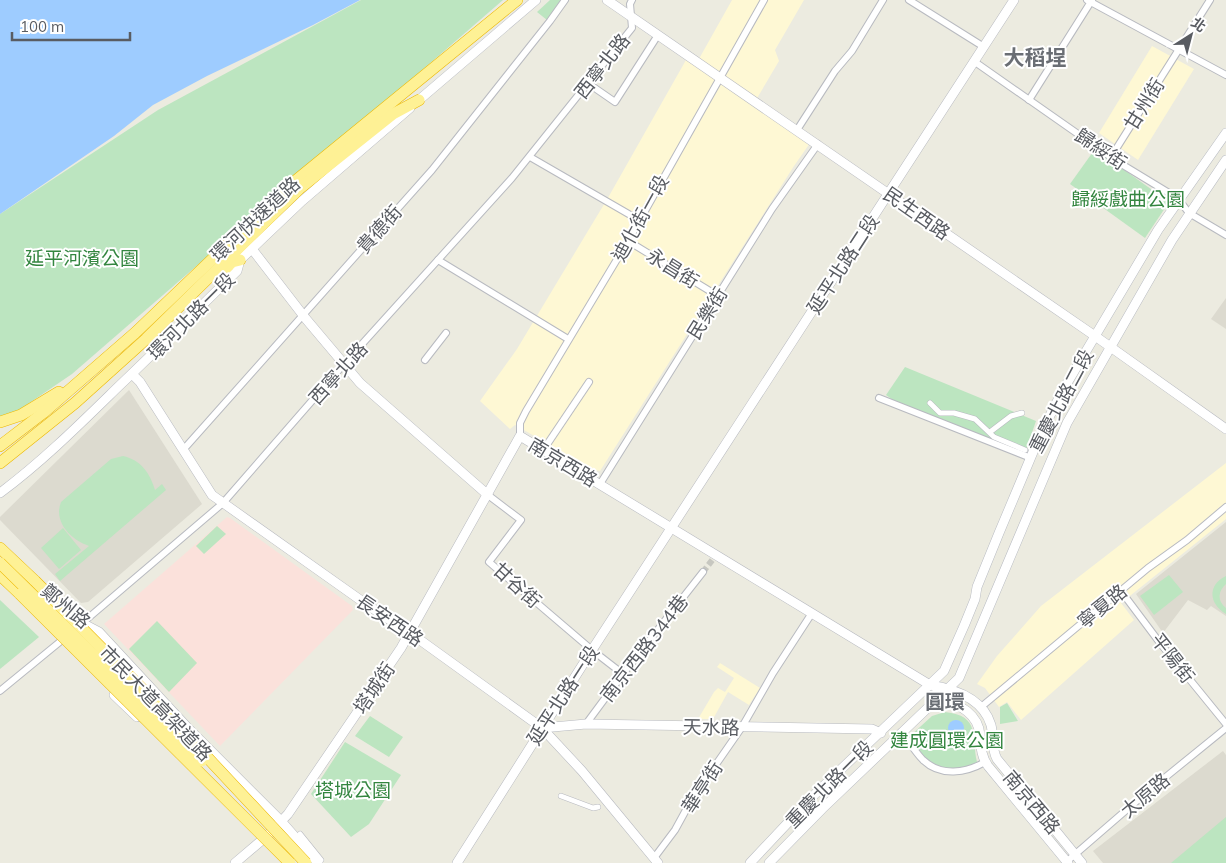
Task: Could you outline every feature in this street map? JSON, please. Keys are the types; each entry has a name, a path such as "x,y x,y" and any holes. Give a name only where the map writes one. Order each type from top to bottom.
{"highway":[{"name":"環河快速道路","path":"0,446 43,413 162,308 288,187 517,0"},
{"name":"環河快速道路","path":"0,463 75,403 146,339 299,189 393,114 419,100"},
{"path":"0,440 21,425 107,380 125,368 232,262 240,260"},
{"path":"0,422 21,415 86,376"},
{"name":"市民大道高架道路","path":"0,548 103,648 306,863"},
{"path":"0,563 189,750 258,810"},
{"name":"市民大道高架道路","path":"0,575 290,863"},
{"path":"189,750 252,826"}],"street":[{"name":"環河北路一段","path":"0,494 27,473 132,374 237,271 240,260 302,201 536,0"},
{"name":"貴德街","path":"183,450 449,150 565,0"},
{"name":"民生西路","path":"607,0 1111,347 1226,429"},
{"name":"西寧北路","path":"0,691 224,503 344,364 530,157 632,28 630,4 632,0"},
{"name":"迪化街一段","path":"520,436 520,423 526,411 600,290 764,0"},
{"path":"797,130 835,72 852,51 883,0"},
{"path":"909,0 984,47"},
{"name":"延平北路二段","path":"672,529 1014,0"},
{"name":"甘州街","path":"1111,157 1210,0"},
{"path":"1029,100 1090,1 1226,76"},
{"path":"589,84 615,102 658,35"},
{"name":"歸綏街","path":"975,62 1111,157 1179,200 1189,213 1226,236"},
{"name":"重慶北路二段","path":"930,685 944,670 953,653 999,533 1041,433 1064,390 1149,245 1226,132"},
{"name":"民樂街","path":"600,484 772,208 818,144"},
{"path":"530,157 639,220"},
{"name":"重慶北路二段","path":"949,688 959,678 1067,423 1172,240 1226,160"},
{"name":"永昌街","path":"628,241 718,296"},
{"path":"252,249 360,384 488,495"},
{"path":"438,260 568,340"},
{"path":"424,360 446,333"},
{"name":"長安西路","path":"132,374 140,382 212,495 542,728 582,771 656,860"},
{"path":"544,449 589,382"},
{"path":"879,398 1031,458"},
{"path":"930,403 940,413 954,413 975,419 994,437 1025,450"},
{"path":"990,432 1011,416 1022,413"},
{"name":"南京西路","path":"488,495 520,436 544,449 714,557 930,685 949,688 966,695 981,707 991,725 992,745 997,760 1082,863"},
{"name":"塔城街","path":"235,863 261,842 288,814 330,754 401,648 488,495"},
{"name":"甘谷街","path":"488,495 521,520 488,562 592,650"},
{"name":"寧夏路","path":"981,707 1148,568 1187,540 1226,507"},
{"name":"延平北路一段","path":"457,863 592,650 672,529"},
{"name":"鄭州路","path":"0,544 81,624 99,632 188,727 281,821 318,863"},
{"name":"南京西路344巷","path":"586,724 703,572"},
{"name":"鄭州路","path":"0,582 235,814 282,863"},
{"name":"平陽街","path":"1121,591 1160,643 1226,724"},
{"name":"華亭街","path":"656,860 692,799 742,728 773,673 812,614"},
{"path":"592,650 623,674"},
{"path":"127,709 141,697 146,689 147,682"},
{"name":"南京西路","path":"930,685 939,697 960,706 975,718 978,725 981,750 985,762 992,773 1067,862"},
{"name":"重慶北路一段","path":"750,863 814,795 930,685"},
{"name":"重慶北路一段","path":"769,863 901,732 949,688"},
{"name":"天水路","path":"542,728 586,724 872,729 881,733"},
{"name":"太原路","path":"1067,862 1146,793 1226,728"},
{"name":"南京西路","path":"901,732 924,760 937,769 944,771 961,770 976,767 985,762"},
{"path":"235,814 229,806 232,794 238,790 251,790"},
{"path":"561,796 593,808 598,808"},
{"path":"300,834 321,860 318,863"}],"shaded area":[{"path":"732,0 804,0 775,50 779,61 753,105 810,143 600,471 594,470 515,425 510,429 480,401 517,349 609,196 686,60 695,66"},
{"path":"1152,46 1194,69 1138,160 1099,133"},
{"path":"1226,298 1226,329 1211,319"},
{"path":"129,390 202,504 88,602 81,603 0,520 0,517"},
{"path":"1226,463 1226,519 1121,603 1134,620 1021,720 1007,702 999,707 985,688 977,684 997,656 1041,606"},
{"path":"227,517 352,606 353,610 220,746 104,624"},
{"path":"1226,522 1226,616 1211,606 1207,610 1188,600 1163,633 1136,594"},
{"path":"720,663 760,688 749,705 728,692 713,719 698,719 714,692 718,688 725,692 734,678 717,667"},
{"path":"1223,751 1226,755 1226,863 1103,863 1093,851"}],"green space":[{"name":"延平河濱公園","path":"361,0 503,0 72,374 0,423 0,214 158,110"},
{"path":"550,0 562,0 547,20 537,12"},
{"name":"歸綏戲曲公園","path":"1095,149 1169,202 1145,238 1070,184"},
{"path":"905,367 1036,421 1025,453 893,400 886,395"},
{"path":"123,456 135,461 144,468 155,490 162,484 166,490 60,581 55,574 89,546 70,535 65,529 59,516 61,502 111,459"},
{"path":"217,526 226,534 204,554 196,546"},
{"path":"63,528 81,550 59,569 41,548"},
{"path":"1169,575 1183,592 1154,615 1140,596"},
{"path":"1226,576 1226,584 1221,590 1220,599 1226,608 1226,614 1216,605 1213,589"},
{"path":"0,600 39,637 0,669"},
{"path":"157,621 197,663 169,692 129,649"},
{"path":"1007,703 1018,721 1000,724 1000,707"},
{"name":"建成圓環公園","path":"945,712 956,714 969,723 974,736 977,762 958,768 939,766 925,757 909,737 932,716"},
{"path":"370,716 403,737 389,757 355,736"},
{"name":"塔城公園","path":"345,742 401,775 369,824 351,837 311,794"},
{"path":"1226,817 1226,863 1171,863"}],"water":[{"path":"0,0 360,0 153,105 114,136 0,214"},
{"path":"953,720 959,720 964,725 962,734 953,736 948,731 948,725"}],"tunnel":[{"path":"703,572 713,559"}],"district":[{"name":"大稻埕","path":"1035,58"},
{"name":"圓環","path":"945,702"}]}
